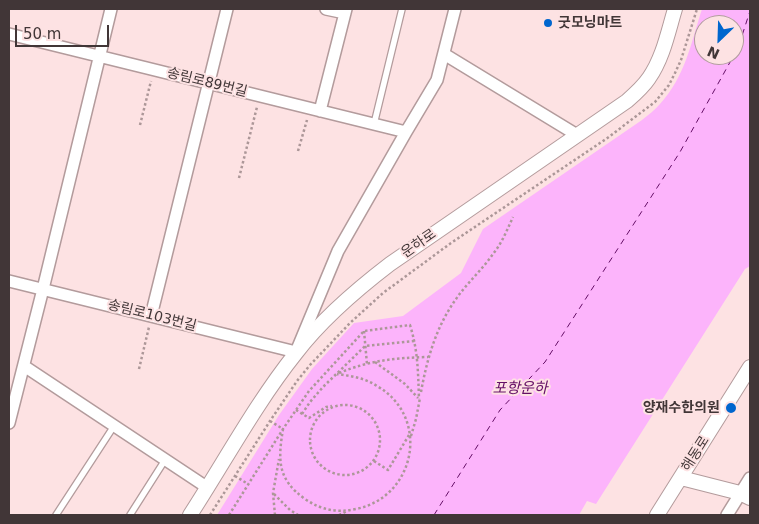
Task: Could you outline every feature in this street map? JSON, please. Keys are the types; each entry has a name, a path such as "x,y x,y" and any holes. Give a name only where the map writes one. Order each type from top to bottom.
{"street":[{"path":"9,423 111,9"},
{"path":"152,316 227,9"},
{"path":"315,110 346,11 326,9"},
{"path":"296,352 338,251 438,80 455,9"},
{"name":"운하로","path":"190,515 261,402 296,352 326,319 368,281 627,101 649,78 657,65 676,9"},
{"name":"송림로89번길","path":"9,34 406,132"},
{"path":"444,54 577,135"},
{"name":"송림로103번길","path":"9,281 296,352"},
{"path":"24,366 208,488"},
{"name":"해동로","path":"657,515 750,367"},
{"path":"681,478 745,496"},
{"path":"727,515 745,496 750,478"}],"lane":[{"path":"374,124 402,9"},
{"path":"56,515 114,426"},
{"path":"130,515 165,460"}],"path":[{"path":"210,515 289,392 310,365 350,323 383,293 451,243 606,139 656,102 669,85 682,60 697,9"},
{"path":"140,125 154,70"},
{"path":"239,178 260,96"},
{"path":"298,151 315,110"},
{"path":"374,461 388,470 410,436 416,419 428,357 446,313 501,243 513,217"},
{"path":"139,369 152,316"},
{"path":"229,515 309,391 364,331 410,325 418,357 419,399"},
{"path":"364,331 367,364"},
{"path":"302,414 323,387 365,346 415,341"},
{"path":"337,374 355,366 393,358 428,357"},
{"path":"374,362 406,384 419,399"},
{"path":"279,455 280,466 284,476 297,493 322,508 334,511 362,508 376,502 388,493 398,481 405,469 410,453 408,422 402,409 391,396 377,385 364,379 337,374"},
{"path":"296,410 309,418 326,407 339,405 350,405 362,409 371,416 378,427 380,438 379,450 374,461 365,469 354,474 342,476 331,473 321,467 314,458 309,436 312,425 319,416 328,408 339,405"},
{"path":"270,421 283,429"},
{"path":"275,515 273,493 283,429"},
{"path":"235,476 248,484"},
{"path":"273,493 290,510 298,515"},
{"path":"339,515 347,511"}],"water":[{"name":"포항운하","path":"702,9 750,9 750,266 745,269 596,504 587,501 579,515 217,515 279,415 312,369 354,323 403,316 461,273 483,229 654,110 669,94 676,83 694,34 694,65 744,65 744,15 700,15"}],"ferry route":[{"path":"744,30 750,11"},
{"path":"434,515 500,410 545,362 680,152 728,65"}],"place":[{"name":"굿모닝마트","path":"548,23"},
{"name":"양재수한의원","path":"731,408"}]}
